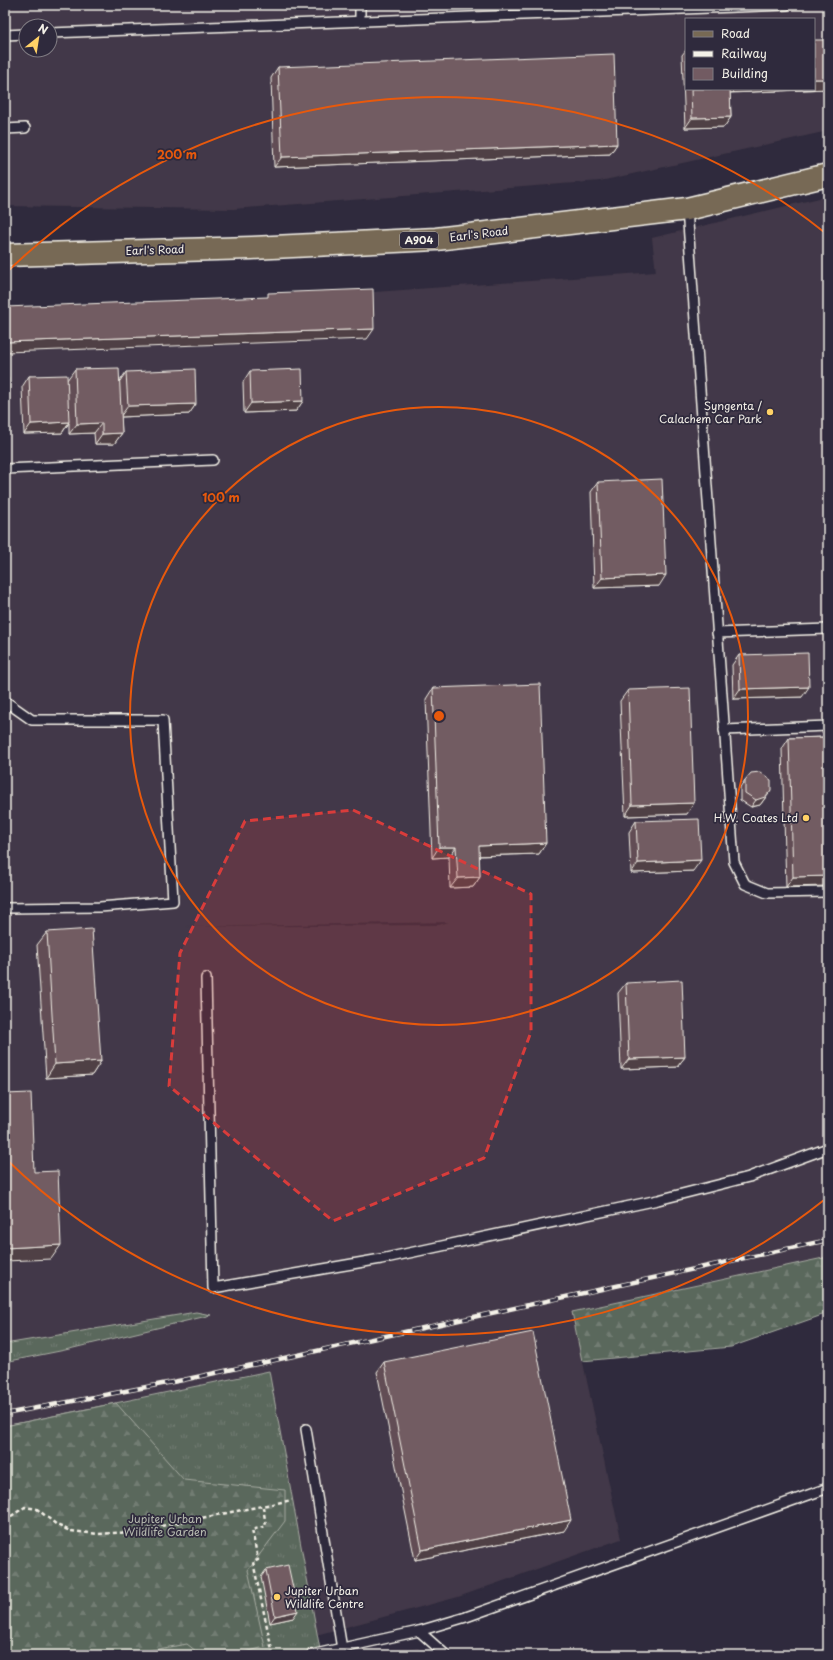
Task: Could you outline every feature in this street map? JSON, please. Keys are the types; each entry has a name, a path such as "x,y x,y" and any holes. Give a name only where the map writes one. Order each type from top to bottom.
{"main road":[{"name":"Earl's Road","path":"5,255 252,248 436,239 687,208 828,175"}],"lane":[{"path":"360,5 360,21"},
{"path":"58,33 787,5"},
{"path":"5,35 18,34"},
{"path":"5,129 25,128"},
{"path":"687,208 734,862 745,884 767,893 828,892"},
{"path":"5,469 213,460"},
{"path":"718,633 828,629"},
{"path":"5,702 32,720 163,720 173,901 100,907 5,908"},
{"path":"724,730 828,726"},
{"path":"206,978 213,1288 381,1259 658,1200 749,1177 828,1148"},
{"path":"306,1429 342,1649"},
{"path":"311,1655 419,1631 466,1617 828,1488"},
{"path":"419,1631 446,1655"}],"path":[{"path":"5,1520 24,1506 37,1509 57,1525 70,1531 98,1534 131,1532 292,1500"},
{"path":"262,1506 266,1526 252,1530 258,1560 253,1562 273,1655"}],"highlighted area":[{"path":"353,810 531,894 531,1032 484,1158 333,1221 169,1086 180,953 245,821"}],"shaded area":[{"path":"5,5 828,5 828,131 600,181 233,209 5,206"},
{"path":"828,196 828,1257 572,1312 621,1539 458,1597 316,1635 269,1371 5,1426 5,310 234,302 656,272 652,238","holes":["449,922 439,925 183,927"]},
{"path":"418,1648 426,1655 384,1655"}],"green space":[{"path":"828,1257 828,1313 731,1347 582,1361 572,1312"},
{"path":"196,1312 211,1315 65,1350 5,1362 5,1344"},
{"name":"Jupiter Urban Wildlife Garden","path":"269,1371 321,1655 5,1655 5,1426"},
{"name":"Jupiter Urban Wildlife Garden","path":"116,1403 184,1480 285,1490 285,1521 248,1570 265,1647 233,1655 201,1655 187,1644 123,1655 5,1655 5,1426"}],"building":[{"path":"815,40 828,40 828,79 815,79"},
{"path":"614,54 617,144 282,157 278,67"},
{"path":"691,90 730,90 731,117 692,118"},
{"path":"373,289 374,329 5,342 5,307 268,297 268,293"},
{"path":"119,368 122,433 102,434 102,423 77,424 75,369"},
{"path":"195,369 196,404 128,406 126,372"},
{"path":"302,369 303,401 251,403 250,371"},
{"path":"67,375 69,422 31,424 29,376"},
{"path":"5,378 8,378 9,417 5,418"},
{"path":"662,479 666,575 602,578 598,482"},
{"path":"808,653 809,687 740,689 739,655"},
{"path":"540,684 546,843 479,846 480,877 458,878 456,847 439,847 433,688"},
{"path":"690,688 694,803 632,805 628,690"},
{"name":"H.W. Coates Ltd","path":"828,737 828,876 793,877 789,738"},
{"path":"760,772 771,780 771,790 765,797 756,800 745,793 745,780 751,773"},
{"path":"699,819 701,860 638,863 636,821"},
{"path":"92,929 101,1061 55,1064 47,932"},
{"path":"682,980 685,1057 629,1059 626,983"},
{"path":"31,1093 34,1172 58,1171 61,1245 5,1248 5,1094"},
{"path":"533,1332 571,1520 422,1550 384,1362"},
{"name":"Jupiter Urban Wildlife Centre","path":"288,1565 298,1611 275,1616 266,1570"}],"railway":[{"path":"5,1414 183,1380 828,1240"}],"place":[{"name":"Syngenta / Calachem Car Park","path":"770,412"},
{"name":"H.W. Coates Ltd","path":"806,818"},
{"name":"Jupiter Urban Wildlife Centre","path":"277,1597"}]}
